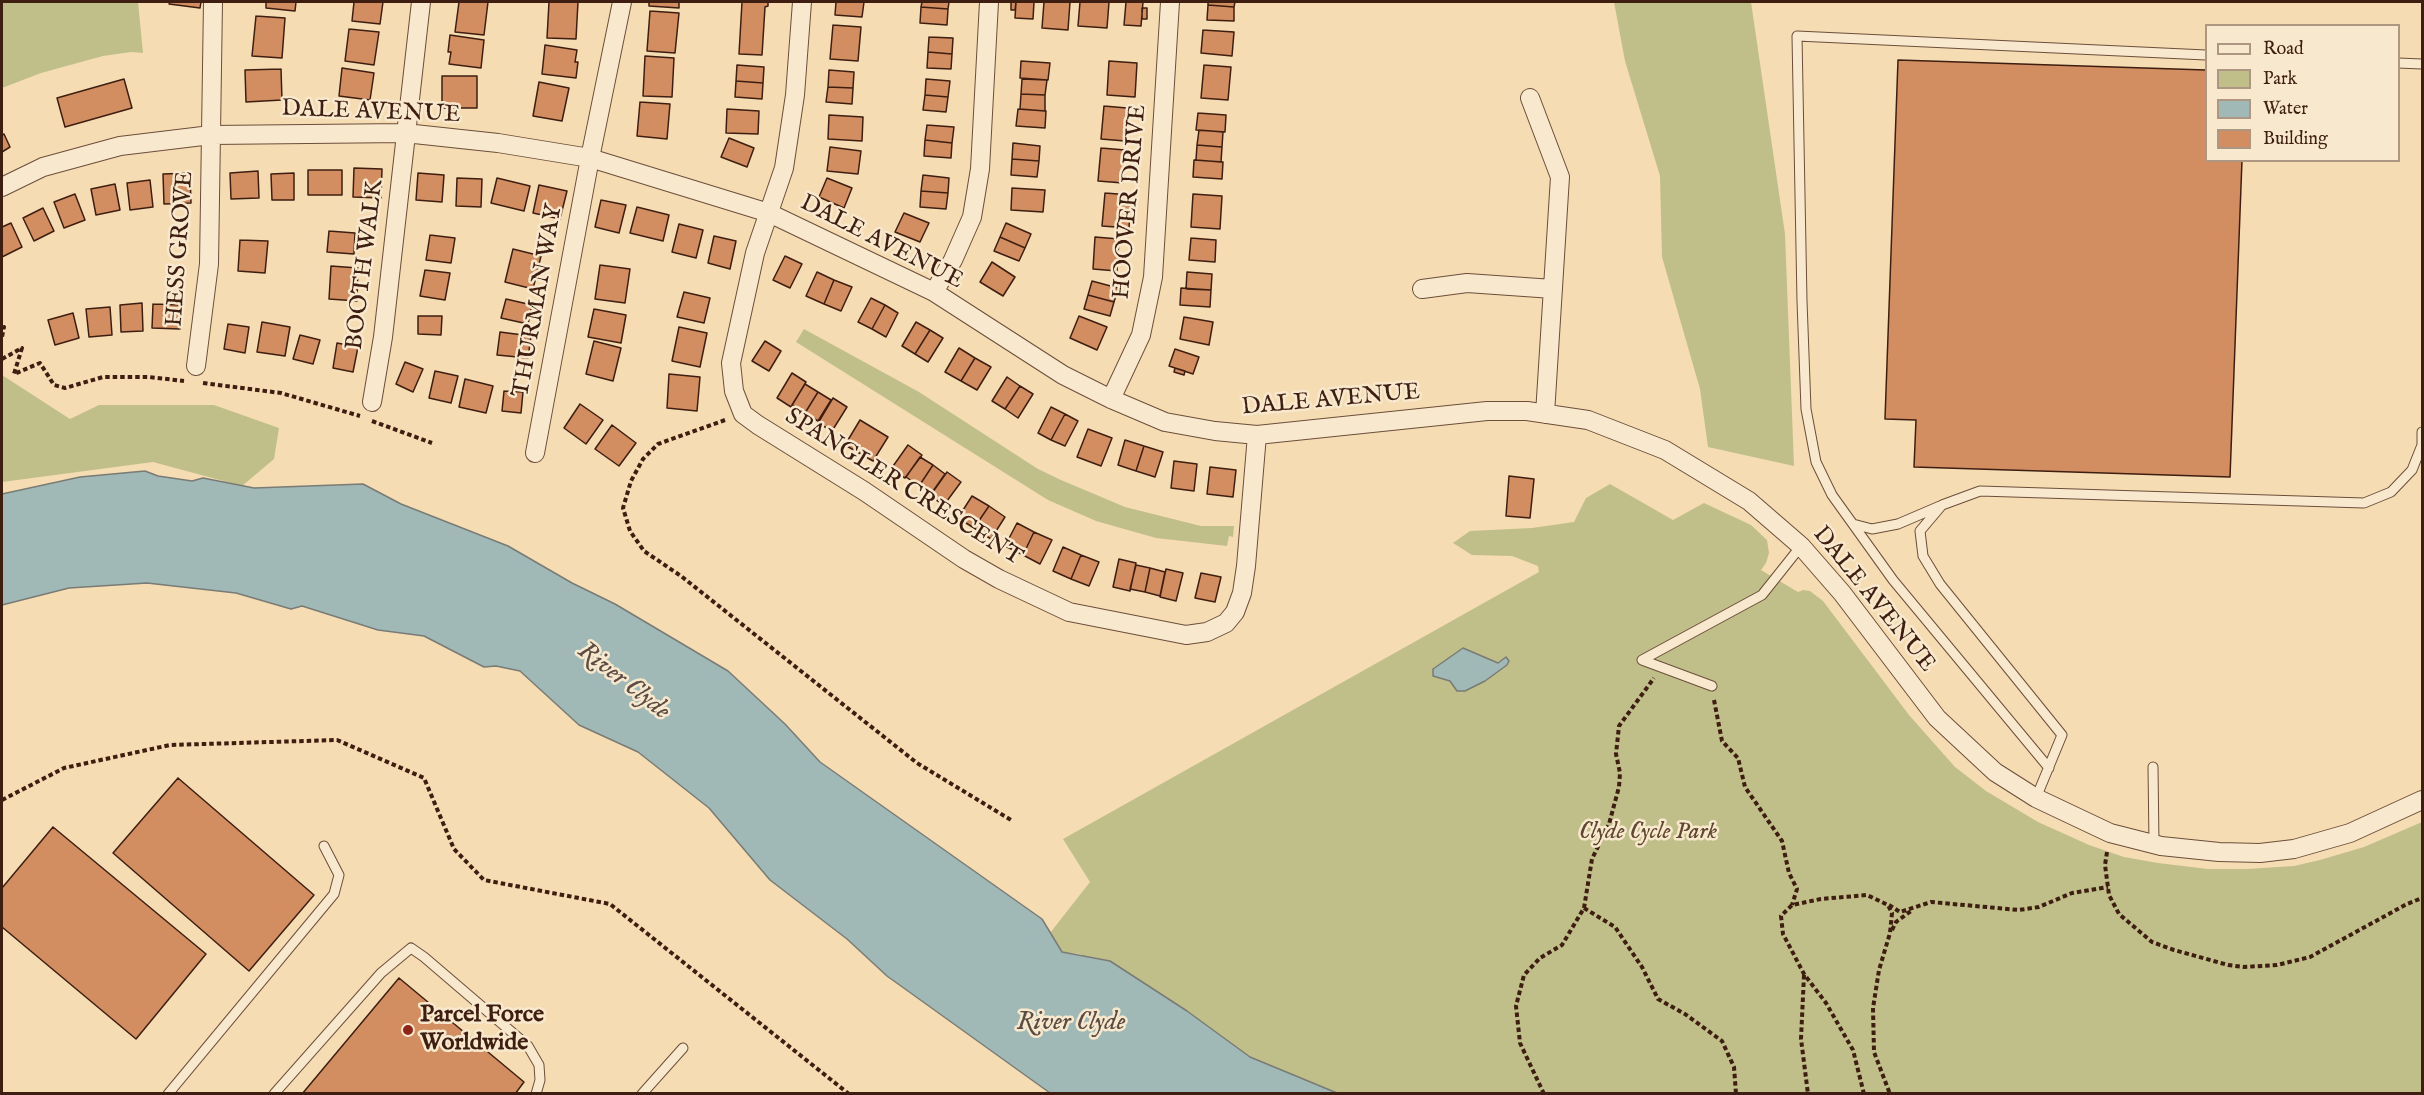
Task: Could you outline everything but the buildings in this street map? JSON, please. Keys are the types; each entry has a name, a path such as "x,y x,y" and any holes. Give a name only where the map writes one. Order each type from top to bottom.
{"street":[{"name":"HESS GROVE","path":"196,366 209,264 213,2"},
{"name":"BOOTH WALK","path":"372,402 383,337 421,2"},
{"name":"THURMAN WAY","path":"535,453 590,158 622,2"},
{"path":"743,414 734,392 731,363 755,253 784,168 795,95 802,2"},
{"path":"934,292 953,260 972,217 980,169 989,2"},
{"name":"HOOVER DRIVE","path":"1111,399 1142,335 1154,277 1170,2"},
{"path":"1530,98 1560,177 1545,414"},
{"name":"DALE AVENUE","path":"2,187 43,167 120,146 211,135 405,133 498,142 590,158 769,213 934,292 1063,375 1165,422 1215,431 1257,435 1487,411 1527,411 1588,420 1665,450 1749,501 1801,546 1842,593 1937,718 1995,772 2036,798 2110,833 2154,844 2219,852 2260,853 2294,849 2350,833 2422,800"},
{"path":"1422,289 1467,283 1553,289"},
{"name":"SPANGLER CRESCENT","path":"743,414 864,491 964,559 999,579 1069,612 1186,635 1207,632 1226,623 1235,612 1242,593 1257,435"}],"lane":[{"path":"2049,768 1893,580 1832,495 1816,462 1806,409 1797,36 2205,55"},
{"path":"2400,63 2422,64"},
{"path":"1853,524 1872,529 1898,524 1980,491 2364,502 2391,492 2412,470 2422,444 2422,432"},
{"path":"1942,505 1920,531 1923,556 1940,584 2062,735 2036,798"},
{"path":"1712,686 1642,660 1762,595 1801,546"},
{"path":"2153,767 2154,844"},
{"path":"168,1094 334,894 339,875 324,846"},
{"path":"274,1094 381,973 411,948 528,1046 539,1065 540,1080 536,1094"},
{"path":"642,1094 683,1048"}],"path":[{"path":"2,328 4,327 2,338"},
{"path":"2,359 22,348 14,374 40,363 54,385 65,388 103,377 149,376 281,393 368,419 432,442"},
{"path":"743,414 658,444 643,459 631,481 623,508 630,531 644,552 681,576 881,736 917,763 1011,820"},
{"path":"1544,1094 1520,1043 1516,1006 1524,975 1540,958 1562,945 1584,908 1592,859 1609,824 1619,787 1620,773 1616,754 1619,726 1662,668"},
{"path":"1712,686 1722,741 1738,758 1745,788 1782,841 1789,873 1797,889 1792,904 1781,916 1783,934 1804,974 1826,1003 1853,1050 1864,1094"},
{"path":"2,800 64,768 170,745 337,740 424,778 454,849 484,880 610,904 849,1094"},
{"path":"2110,833 2106,865 2108,887 2109,895 2119,914 2152,942 2228,965 2244,967 2277,965 2310,957 2422,898"},
{"path":"1792,904 1867,895 1900,912 1930,902 2019,910 2039,907 2072,893 2108,887"},
{"path":"1888,905 1892,913 1890,933 1879,970 1873,1008 1874,1052 1890,1094"},
{"path":"1584,908 1615,927 1642,967 1658,999 1685,1014 1722,1041 1734,1067 1736,1094"},
{"path":"1890,933 1896,922 1914,908"},
{"path":"1804,974 1801,1040 1808,1094"}],"green space":[{"path":"2,2 138,2 143,53 131,52 103,56 41,73 2,88"},
{"path":"1614,2 1751,2 1785,234 1794,466 1708,447 1700,389 1662,257 1660,176 1625,61"},
{"path":"804,329 919,392 1038,469 1125,507 1201,526 1234,526 1233,537 1229,536 1227,546 1156,538 1096,521 1048,500 796,342"},
{"path":"2,375 70,419 99,405 214,405 279,428 274,459 242,486 153,462 2,482"},
{"name":"Clyde Cycle Park","path":"1610,484 1673,520 1704,503 1751,525 1767,540 1769,553 1761,570 1798,592 1810,591 1823,601 1909,715 1955,767 1986,791 2038,822 2089,845 2124,857 2208,869 2294,866 2364,847 2422,822 2422,1093 1337,1093 1250,1057 1187,1011 1080,954 1062,952 1050,933 1090,882 1063,839 1539,572 1538,566 1512,556 1472,555 1453,543 1470,531 1532,528 1574,522 1586,498"}],"water":[{"name":"River Clyde","path":"145,471 158,476 192,481 203,478 254,488 363,484 401,504 508,546 572,583 615,604 728,671 785,724 820,762 1042,919 1062,952 1110,961 1187,1011 1250,1057 1337,1093 1050,1093 887,976 847,939 770,880 709,808 638,752 579,725 520,671 496,666 484,667 424,636 378,630 302,606 291,609 236,593 147,583 69,588 2,605 2,494 80,477"},
{"path":"1463,648 1498,663 1506,657 1509,661 1485,681 1465,691 1457,691 1450,681 1433,676 1433,669"}],"place":[{"name":"Parcel Force Worldwide","path":"408,1030"}]}
